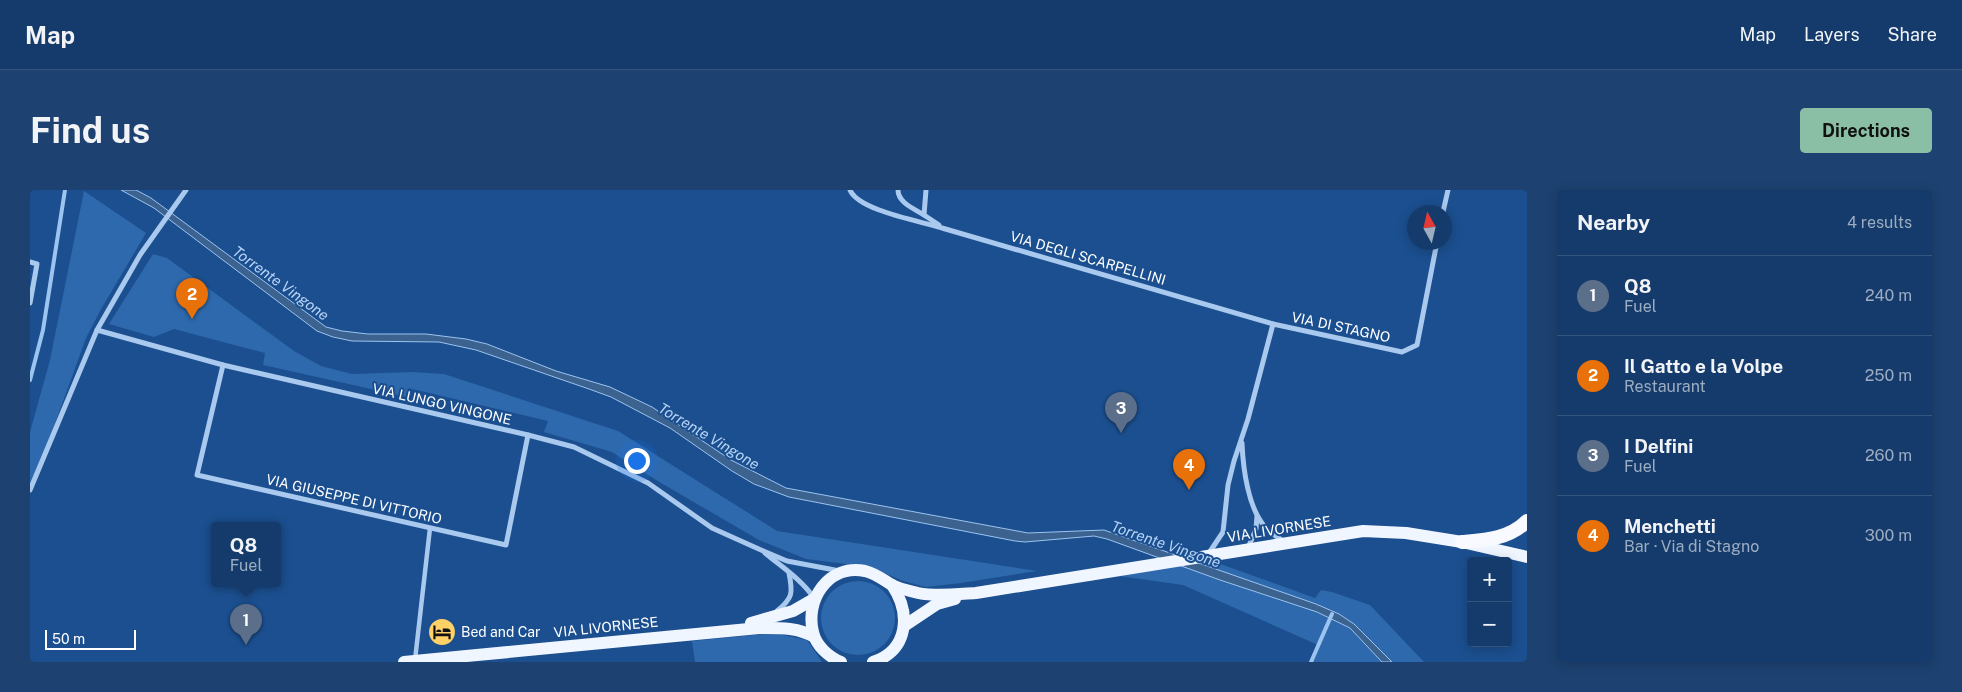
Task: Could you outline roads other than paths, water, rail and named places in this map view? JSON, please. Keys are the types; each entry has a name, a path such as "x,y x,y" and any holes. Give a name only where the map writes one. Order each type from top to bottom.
{"highway":[{"path":"1462,542 1493,539 1520,529 1527,521"}],"main road":[{"name":"VIA LIVORNESE","path":"722,630 793,611 814,599 822,586 834,577 848,572 864,571 879,576 892,585 920,593 938,595 976,593 1363,531 1406,532 1462,542 1527,557"},
{"path":"873,662 891,651 900,640 904,626 905,611 900,597 892,585"},
{"name":"VIA LIVORNESE","path":"904,626 937,604 976,593"},
{"path":"814,599 810,622 814,637 829,658 841,662"},
{"name":"VIA LIVORNESE","path":"409,661 722,630 782,628 805,632 814,637"}],"street":[{"path":"30,490 97,330 140,255 186,190"},
{"name":"VIA DEGLI SCARPELLINI","path":"850,190 862,203 897,216 1273,324"},
{"path":"898,190 897,194 902,201 944,228"},
{"path":"924,215 926,190"},
{"path":"1445,205 1448,190"},
{"name":"VIA DI STAGNO","path":"1207,556 1223,532 1228,485 1273,324 1402,352 1417,345 1435,250"},
{"path":"30,262 37,264 30,303"},
{"name":"VIA LUNGO VINGONE","path":"97,330 223,366 574,447 648,483 712,528 787,560 818,568 848,572"},
{"name":"VIA GIUSEPPE DI VITTORIO","path":"223,366 197,475 430,528 506,545 528,435"},
{"name":"VIA DI STAGNO","path":"1242,438 1243,465 1257,516 1256,529 1248,549"},
{"name":"VIA DI STAGNO","path":"1257,516 1267,529 1286,542"},
{"path":"409,661 430,528"},
{"name":"VIA LUNGO VINGONE","path":"761,550 809,591 814,599"},
{"path":"768,618 787,603 791,595 792,586 788,573"}],"waterway":[{"path":"30,380 43,330 65,190"},
{"path":"1311,662 1332,614"}],"place":[{"name":"Il Gatto e la Volpe","path":"192,319"},
{"name":"I Delfini","path":"1121,433"},
{"name":"Menchetti","path":"1189,490"},
{"name":"Bed and Car","path":"442,632"},
{"name":"Q8","path":"246,645"}],"water label":[{"name":"Torrente Vingone","path":"281,283"},
{"name":"Torrente Vingone","path":"709,436"},
{"name":"Torrente Vingone","path":"1166,544"}]}
